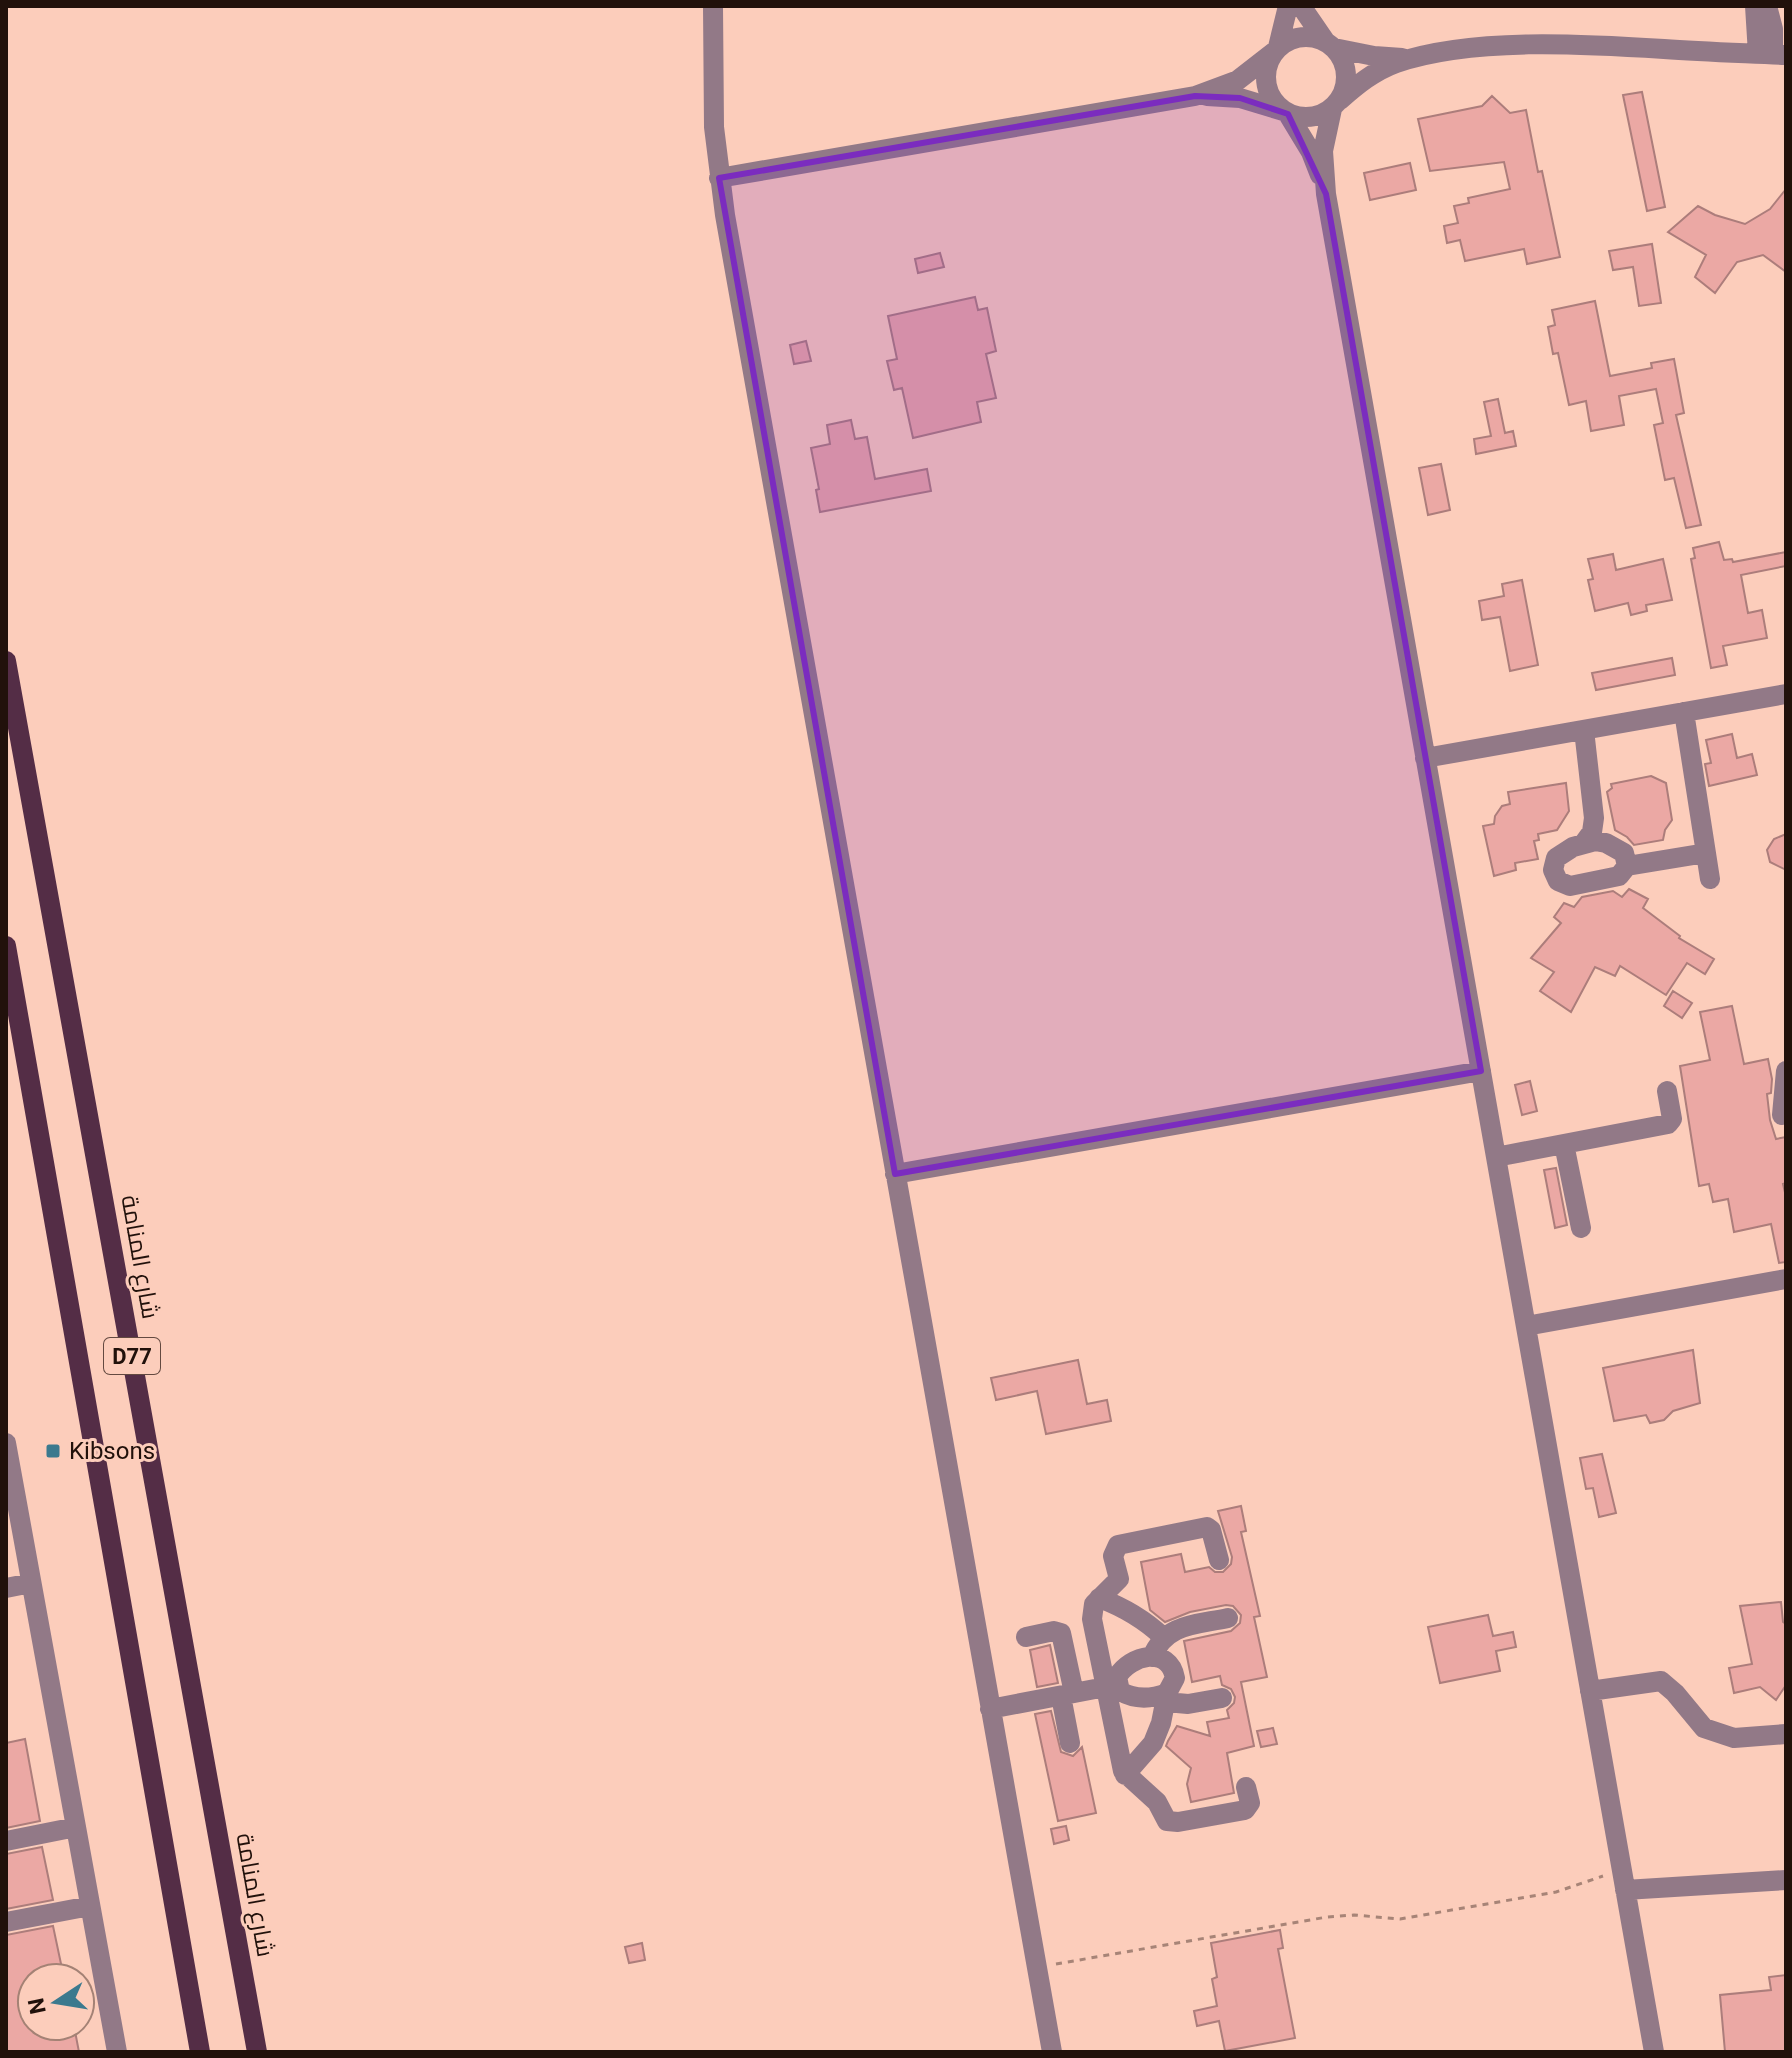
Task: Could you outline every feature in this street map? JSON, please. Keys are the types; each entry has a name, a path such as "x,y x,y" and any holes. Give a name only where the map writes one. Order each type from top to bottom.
{"main road":[{"name":"شارع المنامة","path":"6,661 257,2052"},
{"name":"D77","path":"6,946 200,2052"}],"street":[{"path":"713,6 714,127 719,178 1052,2052"},
{"path":"1288,6 1265,77 1274,102 1285,112 1311,152 1326,194"},
{"path":"1301,6 1342,59 1346,72 1346,87 1336,104 1323,151 1326,194 1654,2052"},
{"path":"1755,6 1772,54"},
{"path":"1767,6 1773,29 1772,54"},
{"path":"719,178 1195,96 1238,80 1276,50 1301,37 1374,56 1414,58 1543,44 1772,54"},
{"path":"1195,96 1240,98 1303,118 1318,116 1374,73 1414,58"},
{"path":"1425,758 1786,694"},
{"path":"1684,712 1710,879"},
{"path":"1584,730 1594,818 1592,832 1584,843"},
{"path":"1601,842 1619,849 1627,859 1627,866 1619,876 1564,885 1554,876 1553,864 1561,853 1584,843 1601,842"},
{"path":"1627,866 1706,853"},
{"path":"895,1174 1481,1071"},
{"path":"1782,1115 1786,1071"},
{"path":"1496,1157 1668,1124 1672,1119 1667,1091"},
{"path":"1564,1144 1581,1228"},
{"path":"1526,1326 1786,1279"},
{"path":"6,1443 117,2052"},
{"path":"1219,1560 1211,1530 1207,1527 1118,1545 1113,1556 1119,1579 1099,1598 1092,1611 1092,1619 1111,1686 1121,1766 1125,1775 1157,1802 1167,1821 1245,1810 1250,1803 1246,1787"},
{"path":"6,1588 31,1583"},
{"path":"1099,1598 1133,1613 1163,1637"},
{"path":"1152,1657 1163,1637 1171,1631 1228,1618"},
{"path":"1026,1637 1054,1631 1061,1633 1070,1743"},
{"path":"1111,1686 1127,1664 1144,1657 1161,1658 1173,1670 1175,1678 1153,1743 1125,1775"},
{"path":"1590,1691 1661,1681 1704,1728 1734,1738 1786,1734"},
{"path":"990,1709 1111,1686 1134,1697 1166,1698 1188,1704 1222,1698"},
{"path":"6,1841 76,1827"},
{"path":"1623,1880 1786,1880"},
{"path":"6,1922 90,1906"}],"path":[{"path":"1037,1967 1327,1917 1354,1915 1400,1919 1623,1880"}],"highlighted area":[{"path":"1195,96 1240,98 1288,114 1326,194 1481,1071 895,1174 719,178"}],"building":[{"path":"1642,92 1665,207 1647,211 1623,95"},
{"path":"1492,96 1510,113 1526,110 1560,257 1527,264 1524,249 1465,261 1460,240 1447,243 1444,226 1458,223 1454,206 1469,203 1468,198 1510,189 1504,162 1430,171 1418,119 1482,106"},
{"path":"1410,163 1416,190 1370,200 1364,173"},
{"path":"1786,189 1786,272 1763,255 1737,262 1715,293 1695,277 1706,255 1668,232 1698,206 1745,224 1770,209"},
{"path":"1652,244 1661,303 1639,306 1633,267 1613,270 1609,251"},
{"path":"940,253 944,267 918,273 915,259"},
{"path":"975,297 978,310 987,308 996,351 986,354 996,398 977,402 981,422 913,438 902,388 894,390 887,361 897,359 888,316"},
{"path":"1595,301 1610,376 1652,368 1651,363 1674,359 1684,413 1676,415 1701,525 1686,528 1674,478 1665,480 1654,425 1663,423 1656,389 1619,396 1624,425 1591,431 1586,401 1569,405 1558,353 1553,354 1548,327 1555,325 1552,310"},
{"path":"806,341 811,361 794,364 790,345"},
{"path":"1498,399 1505,433 1513,431 1516,446 1476,454 1474,439 1491,436 1484,402"},
{"path":"851,420 855,439 867,437 875,479 927,469 931,491 820,512 811,448 830,444 827,425"},
{"path":"1441,464 1450,510 1428,515 1419,468"},
{"path":"1719,542 1724,560 1732,559 1733,562 1786,552 1786,566 1741,575 1748,613 1762,610 1767,638 1723,646 1727,665 1711,668 1691,559 1695,558 1693,548"},
{"path":"1613,554 1616,570 1663,559 1672,600 1646,605 1647,611 1631,615 1628,603 1595,611 1588,580 1593,579 1588,559"},
{"path":"1522,580 1538,665 1510,671 1500,617 1482,620 1479,601 1504,596 1502,584"},
{"path":"1672,658 1675,675 1596,690 1592,673"},
{"path":"1732,734 1737,758 1752,754 1757,775 1709,786 1705,764 1711,763 1706,740"},
{"path":"1651,776 1666,783 1672,820 1663,840 1634,845 1615,830 1607,792 1612,788 1611,784"},
{"path":"1566,783 1569,811 1557,830 1538,834 1539,840 1534,841 1538,859 1515,863 1516,870 1494,876 1483,826 1494,824 1502,806 1510,804 1508,792"},
{"path":"1786,834 1786,870 1770,862 1767,850 1774,839"},
{"path":"1629,889 1648,899 1643,908 1679,938 1714,959 1705,974 1687,963 1666,995 1620,966 1615,976 1595,967 1571,1012 1540,991 1554,972 1531,958 1561,923 1554,917 1564,903 1574,907 1582,897 1613,891 1622,897"},
{"path":"1673,991 1692,1003 1682,1018 1664,1006"},
{"path":"1732,1006 1744,1064 1768,1059 1772,1079 1771,1093 1767,1094 1770,1120 1776,1139 1786,1137 1786,1183 1783,1184 1786,1197 1786,1262 1779,1263 1771,1224 1734,1232 1728,1199 1713,1202 1709,1184 1699,1186 1680,1066 1710,1060 1700,1012"},
{"path":"1530,1081 1537,1111 1522,1115 1515,1085"},
{"path":"1556,1168 1567,1225 1555,1228 1544,1170"},
{"path":"1693,1350 1700,1403 1673,1411 1664,1420 1650,1423 1646,1415 1614,1421 1603,1368"},
{"path":"1078,1360 1087,1404 1107,1400 1111,1421 1046,1434 1037,1391 996,1400 991,1378"},
{"path":"1602,1454 1616,1513 1599,1517 1593,1488 1586,1489 1580,1458"},
{"path":"1241,1506 1246,1531 1241,1532 1260,1616 1254,1617 1267,1677 1241,1682 1254,1746 1227,1753 1234,1793 1191,1802 1187,1784 1191,1768 1166,1746 1168,1741 1177,1726 1210,1736 1207,1722 1229,1718 1227,1710 1235,1697 1231,1689 1222,1685 1220,1676 1192,1682 1184,1641 1231,1631 1240,1623 1241,1615 1233,1606 1226,1605 1190,1612 1165,1622 1150,1610 1141,1562 1181,1554 1185,1572 1209,1567 1215,1572 1223,1572 1231,1564 1232,1557 1218,1511"},
{"path":"1781,1602 1783,1622 1786,1624 1786,1685 1776,1700 1760,1687 1734,1693 1729,1668 1752,1664 1740,1606"},
{"path":"1488,1615 1493,1636 1513,1632 1516,1647 1496,1651 1500,1671 1440,1683 1428,1627"},
{"path":"1050,1645 1058,1683 1037,1687 1030,1650"},
{"path":"1051,1711 1061,1752 1073,1756 1082,1747 1096,1813 1058,1821 1035,1714"},
{"path":"1273,1728 1277,1744 1261,1747 1257,1731"},
{"path":"25,1739 40,1821 6,1828 6,1743"},
{"path":"1066,1826 1069,1840 1054,1844 1051,1829"},
{"path":"42,1847 53,1900 6,1909 6,1854"},
{"path":"53,1926 61,1962 16,1962 16,2042 77,2042 79,2052 6,2052 6,1935"},
{"path":"1280,1930 1283,1948 1278,1949 1295,2038 1225,2051 1219,2021 1197,2026 1194,2011 1217,2006 1212,1979 1217,1977 1211,1943"},
{"path":"642,1943 645,1960 629,1963 625,1947"},
{"path":"1786,1975 1786,2052 1725,2052 1720,1995 1771,1990 1769,1977"}],"place":[{"name":"Kibsons","path":"53,1451"}]}
